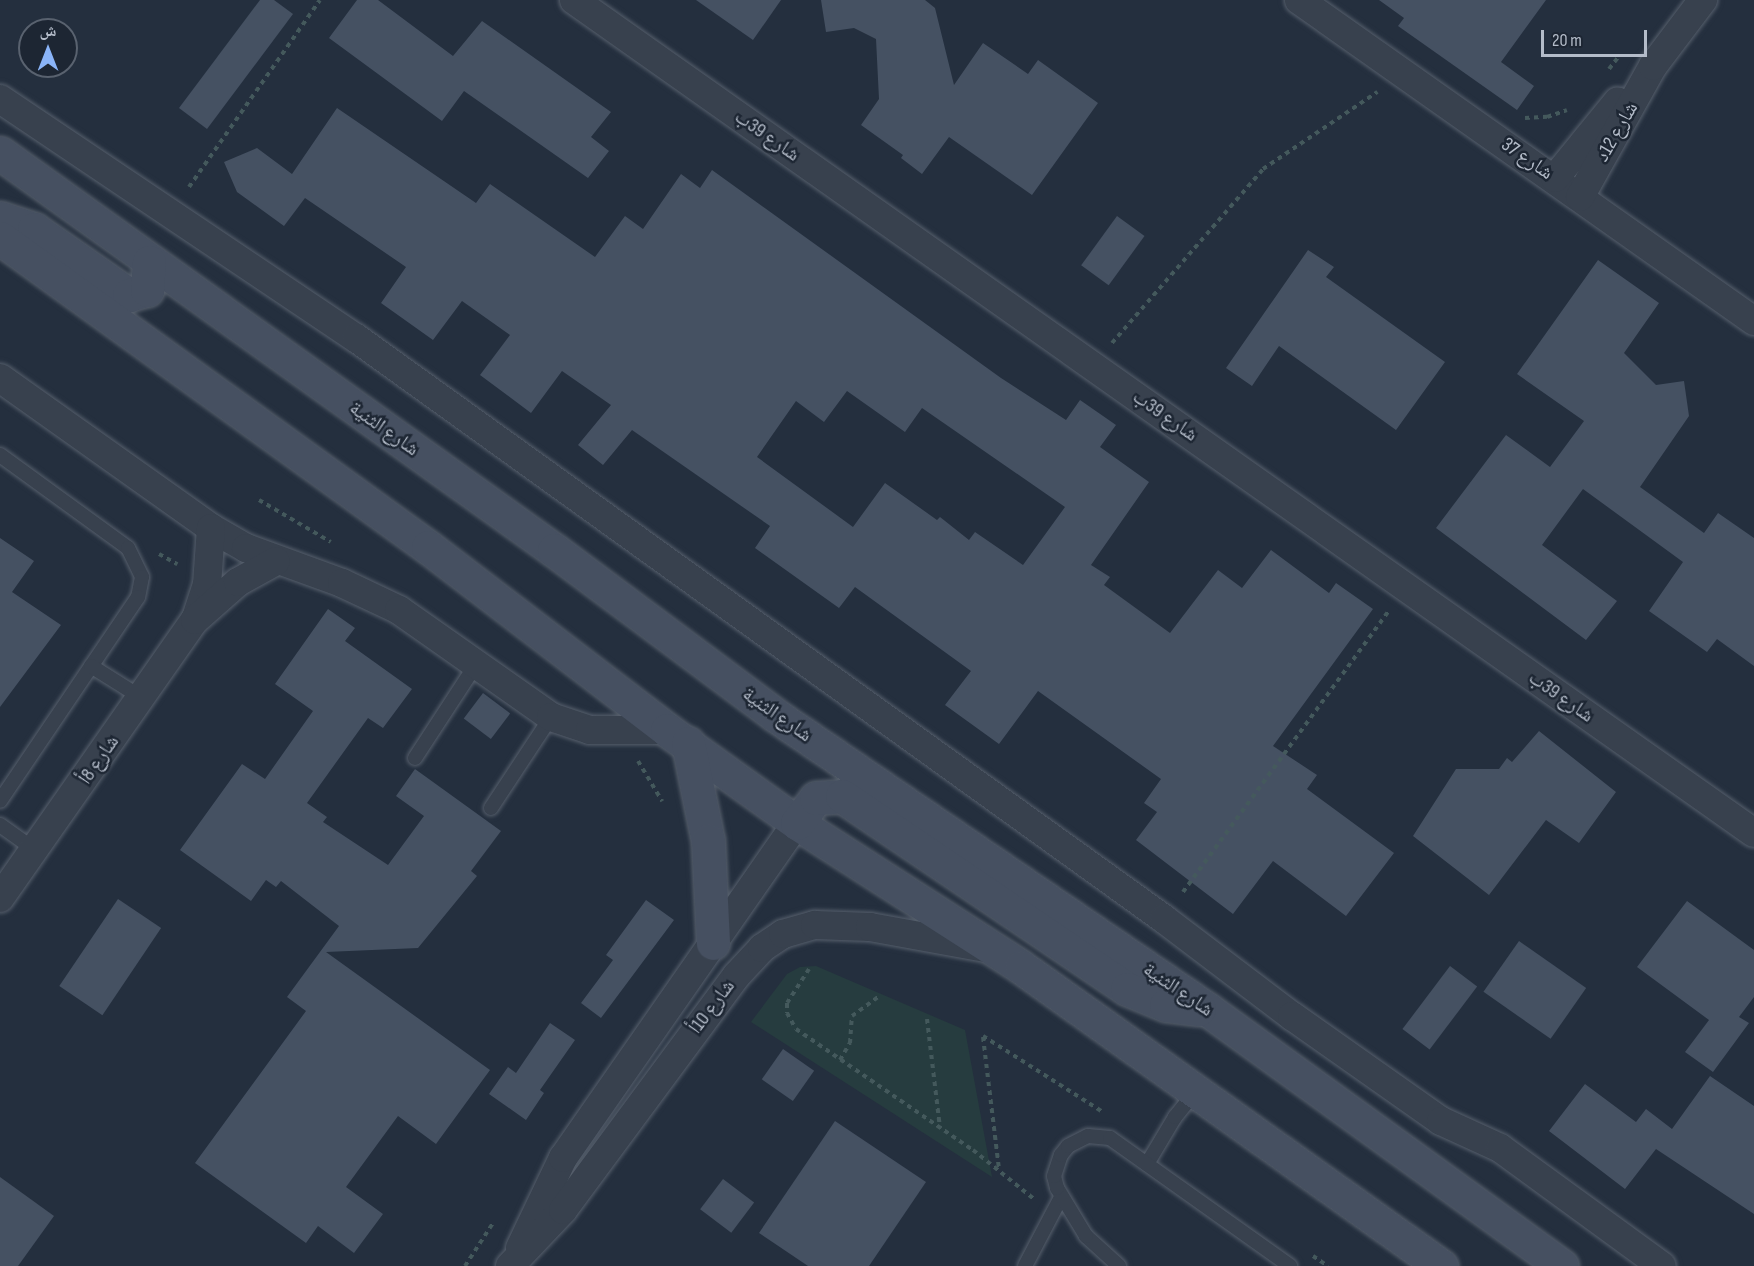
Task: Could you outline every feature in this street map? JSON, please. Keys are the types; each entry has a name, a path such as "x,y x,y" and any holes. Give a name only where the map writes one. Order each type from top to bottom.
{"main road":[{"name":"شارع الثنية","path":"0,153 149,262 554,550 775,715 1207,1009 1562,1266"},
{"path":"0,218 34,229 129,295 147,290 149,262"},
{"path":"0,238 428,547 677,736 797,823 996,950 1441,1266"},
{"path":"677,736 708,841 713,942"},
{"path":"797,823 816,798 842,796 1127,989 1166,1005 1207,1009"}],"street":[{"name":"شارع 39ب","path":"574,0 1754,833"},
{"name":"شارع 37","path":"1299,0 1555,178 1754,321"},
{"name":"شارع 12د","path":"1580,197 1653,66 1702,1"},
{"name":"شارع 12د","path":"1555,178 1617,101 1653,66"},
{"path":"0,99 356,338 1164,919 1292,1016 1442,1121 1500,1148 1662,1266"},
{"path":"0,378 211,528 276,561 371,595 426,626 551,717 590,730 677,736"},
{"name":"شارع 8أ","path":"195,620 208,576 211,528"},
{"name":"شارع 8أ","path":"0,898 195,620 238,582 276,561"},
{"name":"شارع 10أ","path":"513,1262 542,1195 563,1158 797,823"},
{"name":"شارع 10أ","path":"513,1262 563,1210 737,975 783,934 815,925 858,926 996,950"}],"lane":[{"path":"0,455 128,548 140,567 138,597 0,801"},
{"path":"415,758 477,663"},
{"path":"91,666 142,698"},
{"path":"491,808 551,717"},
{"path":"0,825 35,850"},
{"path":"1147,1164 1174,1117 1196,1092"},
{"path":"1119,1266 1086,1236 1060,1199 1054,1176 1056,1165 1068,1146 1077,1140 1100,1136 1110,1138 1290,1266"},
{"path":"1025,1266 1060,1199"}],"path":[{"path":"171,212 320,0"},
{"path":"1604,76 1625,48"},
{"path":"1093,365 1263,169 1405,74"},
{"path":"1517,116 1547,117 1574,106"},
{"path":"1164,919 1406,588"},
{"path":"809,969 790,994 787,1013 796,1029 999,1170 1052,1216"},
{"path":"840,1060 850,1043 852,1016 878,997"},
{"path":"927,1019 940,1128"},
{"path":"983,1036 999,1170"}],"green space":[{"path":"816,966 965,1030 992,1177 751,1022 787,974 800,967"}],"building":[{"path":"260,0 274,0 293,14 207,129 179,108"},
{"path":"357,0 378,0 453,56 482,21 611,112 591,137 609,151 588,178 464,91 442,121 329,38"},
{"path":"696,0 781,0 753,40"},
{"path":"821,0 925,0 935,8 954,85 983,43 1028,74 1038,60 1098,103 1032,195 949,137 922,174 901,158 903,155 861,125 879,99 876,39 854,28 826,32"},
{"path":"1379,0 1546,0 1501,62 1534,86 1517,110 1398,26 1404,18"},
{"path":"337,108 476,203 490,184 595,257 625,216 643,229 681,174 700,188 712,170 1001,378 1066,420 1080,400 1116,425 1100,447 1149,482 1091,565 1110,577 1104,585 1170,633 1218,570 1242,588 1271,550 1329,593 1336,583 1373,609 1273,746 1317,775 1307,789 1394,853 1346,916 1273,861 1233,914 1136,840 1157,812 1144,803 1161,779 1038,691 999,744 945,705 971,671 855,587 839,608 755,548 770,526 632,430 603,465 578,445 611,405 562,371 531,413 480,375 510,335 462,301 433,340 381,303 406,267 305,198 284,226 237,192 224,162 257,148 292,174","holes":["847,391 905,432 922,408 1065,507 1023,565 975,532 969,540 940,517 937,520 885,483 853,527 757,457 796,401 824,422"]},
{"path":"1117,216 1145,236 1109,285 1081,265"},
{"path":"1308,250 1334,267 1326,277 1445,362 1396,430 1279,346 1252,386 1226,368"},
{"path":"1598,260 1659,303 1624,353 1656,385 1684,381 1689,416 1640,487 1704,533 1718,513 1754,538 1754,666 1717,639 1707,652 1649,611 1683,562 1583,489 1542,545 1617,601 1586,640 1436,528 1506,435 1550,467 1584,421 1517,374"},
{"path":"0,538 34,561 12,592 61,625 0,707"},
{"path":"328,609 355,628 345,641 412,689 383,728 368,718 307,803 327,817 323,822 388,865 424,816 396,796 415,769 501,831 471,871 477,876 418,948 326,952 490,1070 436,1144 398,1116 346,1187 383,1214 354,1253 318,1226 306,1243 195,1163 306,1011 287,997 339,926 281,881 276,887 266,880 251,901 180,850 242,764 265,779 313,711 275,684"},
{"path":"483,693 510,713 491,739 464,719"},
{"path":"1539,731 1616,792 1579,843 1546,820 1489,895 1413,836 1456,769 1499,769 1507,758 1512,762"},
{"path":"118,899 161,928 102,1015 59,986"},
{"path":"646,900 674,920 601,1018 581,1003 613,960 606,955"},
{"path":"1687,901 1754,950 1754,997 1739,1017 1749,1023 1713,1072 1685,1052 1709,1020 1637,967"},
{"path":"1519,941 1586,988 1551,1039 1483,992"},
{"path":"1450,966 1477,986 1430,1050 1402,1029"},
{"path":"550,1023 575,1040 540,1090 544,1093 526,1120 489,1094 508,1067 516,1073"},
{"path":"783,1049 814,1071 793,1101 762,1079"},
{"path":"1710,1076 1754,1106 1754,1214 1656,1149 1625,1189 1549,1131 1585,1084 1636,1122 1646,1109 1672,1129"},
{"path":"835,1121 926,1182 869,1266 808,1266 759,1233"},
{"path":"0,1177 54,1216 18,1266 0,1266"},
{"path":"723,1179 754,1202 731,1233 700,1209"}]}
